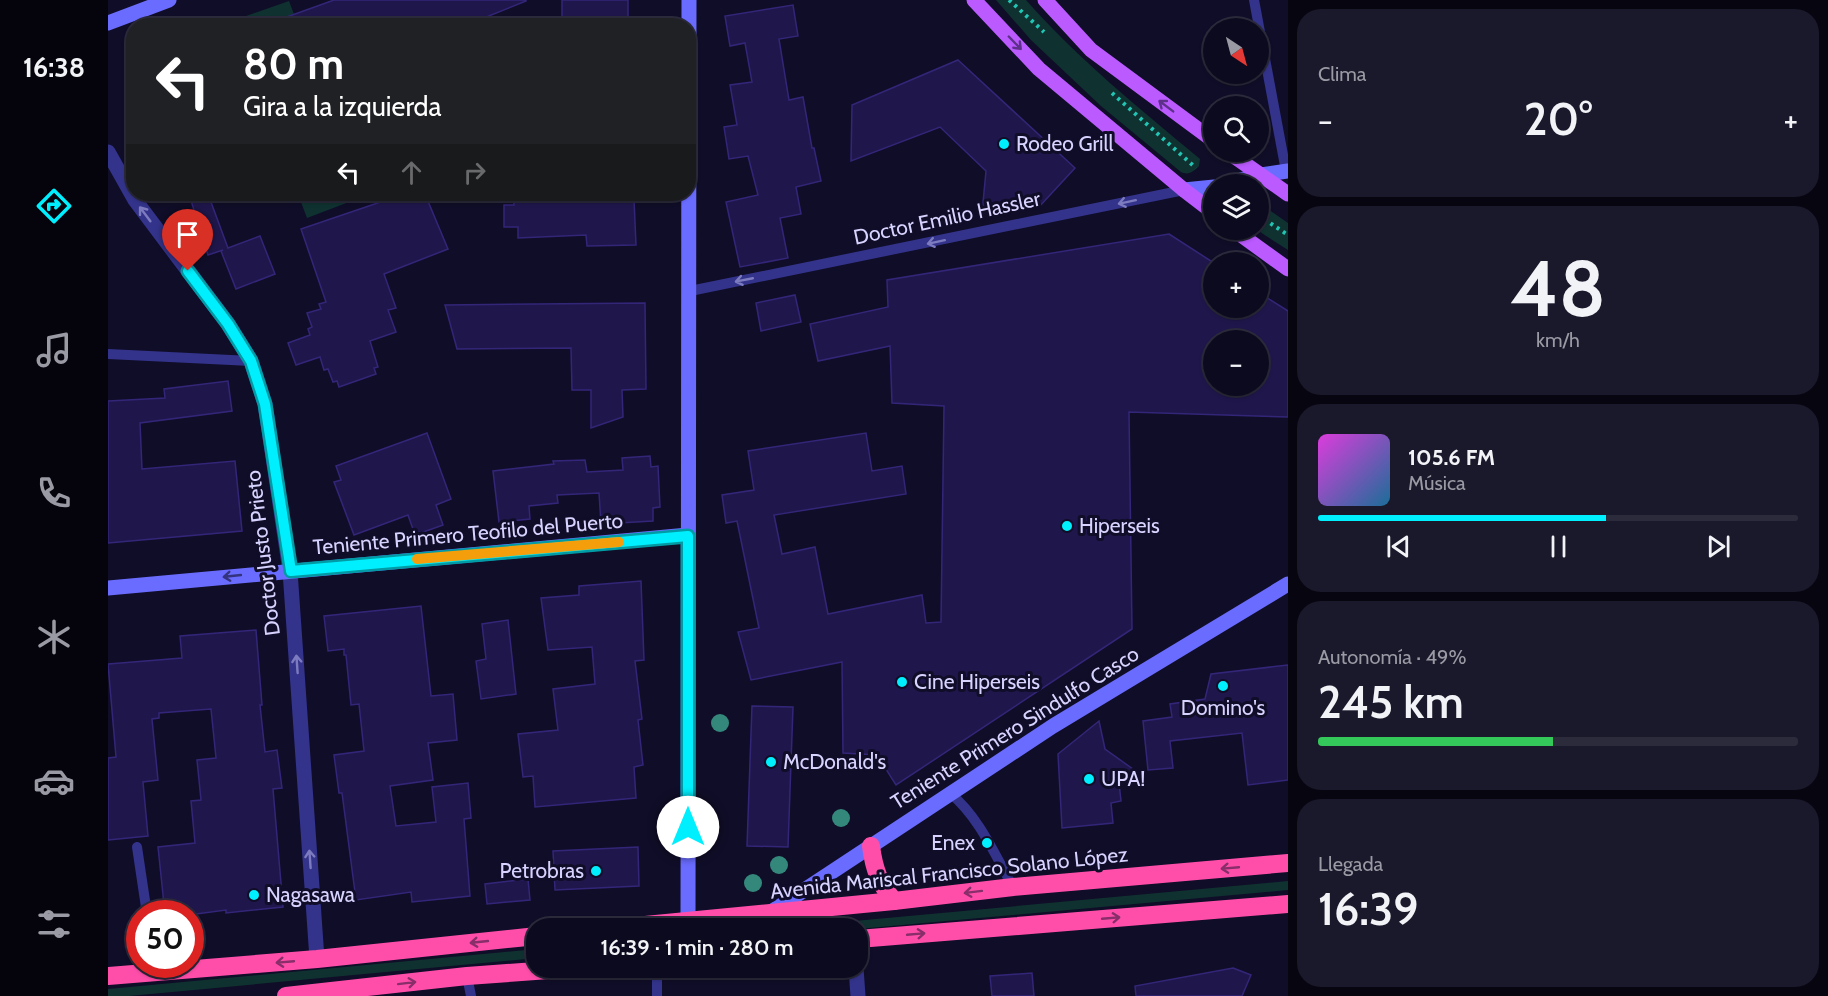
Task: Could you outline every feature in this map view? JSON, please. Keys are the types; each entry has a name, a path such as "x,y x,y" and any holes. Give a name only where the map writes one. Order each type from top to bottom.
{"highway":[{"path":"871,846 873,866 884,888 894,901"},
{"name":"Avenida Mariscal Francisco Solano López","path":"722,918 1013,887 1288,863"},
{"path":"868,938 1288,904"},
{"path":"204,965 317,959 526,937"},
{"path":"286,996 331,994 467,976 526,972"},
{"path":"108,976 126,973"}],"main road":[{"path":"974,0 1039,69 1203,205"},
{"path":"1046,0 1091,50 1203,133"},
{"path":"1242,162 1260,174"},
{"path":"1269,181 1288,194"},
{"path":"1248,240 1288,269"}],"street":[{"path":"108,23 169,0"},
{"path":"689,0 689,18"},
{"name":"Doctor Justo Prieto","path":"108,152 126,184"},
{"path":"1268,174 1287,171"},
{"name":"Doctor Emilio Hassler","path":"1184,190 1203,188"},
{"name":"Doctor Justo Prieto","path":"136,201 228,324 251,361 265,404 291,571 317,959"},
{"path":"688,918 690,201"},
{"name":"Teniente Primero Teofilo del Puerto","path":"108,588 688,536"},
{"name":"Teniente Primero Sindulfo Casco","path":"761,918 1053,726 1288,584"},
{"path":"857,978 858,996"}],"lane":[{"path":"1254,0 1287,171"},
{"name":"Doctor Emilio Hassler","path":"690,291 1184,190"},
{"path":"108,354 251,361"},
{"path":"950,793 973,816 1013,887"},
{"path":"137,847 145,900"},
{"path":"467,976 471,996"},
{"path":"657,978 657,996"}],"path":[{"path":"1269,222 1288,235"}],"green space":[{"path":"996,0 1026,0 1088,63 1200,159 1199,166 1189,173 1181,172 1101,106 1031,40"},
{"path":"289,1 295,18 241,18"},
{"path":"301,201 352,201 307,218"},
{"path":"1269,210 1288,223 1288,250 1269,238"},
{"path":"1288,881 1288,890 868,928 868,920"},
{"path":"526,950 526,959 129,996 108,996 108,989"}],"building":[{"path":"334,0 526,0 484,18 284,18"},
{"path":"562,0 628,0 628,18 562,18"},
{"path":"793,5 798,36 779,39 789,100 803,97 812,148 814,148 821,181 796,187 801,214 780,218 788,258 740,267 726,202 758,195 748,156 729,159 724,127 737,125 730,85 752,82 745,43 730,46 725,16"},
{"name":"Rodeo Grill","path":"958,60 1075,168 1038,208 1032,203 982,213 986,171 940,127 851,161 852,105"},
{"path":"191,201 211,201 228,248 260,236 275,274 236,289 221,251 223,250 208,255"},
{"path":"383,201 428,201 448,249 384,274 396,308 388,310 396,332 370,341 378,367 374,368 376,374 339,387 337,381 333,382 328,369 324,370 320,357 296,365 288,343 310,335 308,329 312,327 307,313 321,309 319,304 326,302 301,229"},
{"path":"514,201 634,201 636,245 587,246 586,235 518,238 518,227 504,227 504,205 514,205"},
{"path":"1169,234 1203,256 1203,318 1269,318 1269,299 1288,311 1288,417 1129,412 1132,629 896,785 877,755 843,753 842,662 751,680 738,632 759,628 737,521 726,523 722,495 754,490 748,451 866,433 872,471 902,466 906,494 774,515 782,554 815,547 828,614 922,595 926,623 941,622 944,406 892,403 890,346 818,361 810,324 888,307 887,280"},
{"path":"795,295 801,322 761,331 756,303"},
{"path":"645,303 646,389 622,390 623,417 591,428 591,390 572,390 571,348 457,349 445,305"},
{"path":"228,381 232,411 140,423 142,469 235,461 242,531 108,543 108,401 165,398 164,389"},
{"path":"427,433 451,499 436,505 443,525 415,535 408,515 354,535 334,482 341,480 336,466"},
{"path":"650,456 651,467 658,466 660,507 653,508 653,521 601,524 599,493 557,495 558,503 529,506 530,519 499,522 493,471 554,464 553,461 585,460 587,472 623,470 622,458"},
{"path":"641,581 644,660 635,661 642,719 638,720 643,765 634,767 636,798 535,807 533,776 523,777 518,734 558,730 553,689 595,684 592,647 548,650 541,598 579,595 579,586"},
{"path":"421,606 431,696 453,694 457,740 428,743 433,780 390,786 396,826 436,822 432,787 468,783 471,818 464,819 470,896 412,902 411,892 356,900 342,793 339,793 334,755 364,751 359,704 351,705 344,649 328,651 324,616"},
{"path":"508,620 516,694 481,699 476,661 486,659 482,624"},
{"path":"256,630 265,752 277,750 282,788 273,789 283,907 204,913 204,900 164,900 158,847 195,843 191,801 201,800 197,760 216,758 211,709 159,713 159,718 152,719 158,780 143,782 148,836 108,840 108,758 116,757 108,664 182,658 180,636"},
{"path":"1288,665 1288,780 1248,785 1242,733 1170,741 1173,768 1148,770 1143,721 1172,717 1170,704 1205,699 1211,674"},
{"name":"McDonald's","path":"752,706 793,707 788,847 747,846"},
{"name":"UPA!","path":"1099,721 1105,749 1137,772 1118,774 1121,801 1111,803 1113,823 1062,828 1058,754"},
{"path":"638,847 639,886 555,890 553,851"},
{"path":"528,879 530,900 487,904 485,884"},
{"path":"1233,968 1251,975 1242,996 1136,996 1135,986"},
{"path":"1032,973 1034,996 992,996 990,976"}],"slow traffic":[{"path":"417,559 619,542"}],"place":[{"name":"Rodeo Grill","path":"1004,144"},
{"name":"Hiperseis","path":"1067,526"},
{"name":"Cine Hiperseis","path":"902,682"},
{"name":"Domino's","path":"1223,686"},
{"name":"McDonald's","path":"771,762"},
{"name":"UPA!","path":"1089,779"},
{"name":"Enex","path":"987,843"},
{"name":"Petrobras","path":"596,871"},
{"name":"Nagasawa","path":"254,895"}],"route":[{"path":"188,271 228,324 251,361 265,404 291,571 688,536 688,827"}]}
